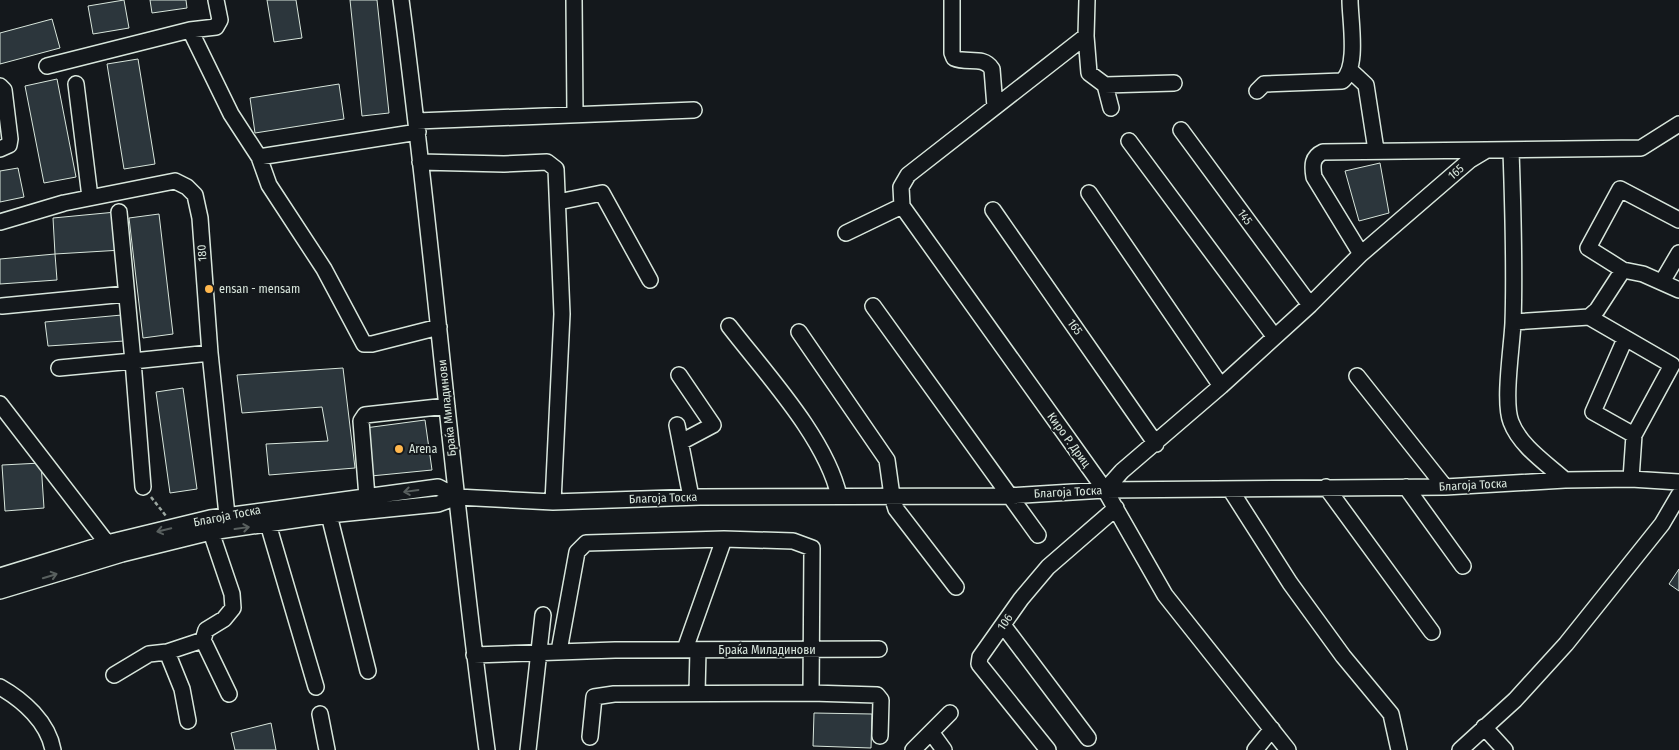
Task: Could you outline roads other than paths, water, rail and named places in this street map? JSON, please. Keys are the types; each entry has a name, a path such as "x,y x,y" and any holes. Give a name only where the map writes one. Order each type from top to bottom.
{"street":[{"path":"47,66 190,30 216,26 219,24 216,0"},
{"name":"Браќа Миладинови","path":"401,0 418,126 420,162 456,497 487,750"},
{"path":"574,0 575,114"},
{"path":"952,0 952,53 954,58 983,61 989,64 992,69 995,107"},
{"path":"1087,0 1086,36 1089,73 1105,85 1111,108"},
{"path":"1257,91 1264,84 1342,81 1350,71 1350,0"},
{"path":"190,30 231,114 259,157 270,186 324,269 364,344 372,344 439,327"},
{"path":"846,233 902,206 901,187 908,175 1086,36"},
{"path":"1350,71 1366,85 1376,150"},
{"path":"1105,85 1174,83"},
{"path":"76,84 90,197"},
{"path":"0,86 4,90 10,139 9,145 0,149"},
{"path":"259,157 418,126 575,114 694,110"},
{"path":"1361,254 1314,177 1312,163 1315,156 1323,152 1641,148 1679,124"},
{"name":"145","path":"1181,130 1310,305"},
{"path":"1129,141 1274,336"},
{"name":"165","path":"1105,490 1122,471 1156,444 1310,305 1361,254 1470,160 1485,151"},
{"path":"1511,151 1513,322 1509,395 1510,421 1531,450 1565,480"},
{"path":"420,162 504,164 547,162 556,169 562,314 553,502"},
{"name":"180","path":"0,222 90,197 175,181 187,187 195,195 200,218 210,353 227,515"},
{"path":"1679,220 1620,189 1588,248 1623,270 1662,282 1679,290"},
{"path":"1089,193 1221,386"},
{"path":"558,202 602,194 650,280"},
{"name":"Киро Р. Дриц","path":"902,206 1105,490 1165,594 1288,750"},
{"name":"165","path":"993,210 1156,444"},
{"path":"119,212 143,487"},
{"path":"1662,282 1679,253"},
{"path":"1589,317 1597,310 1623,270"},
{"path":"2,306 126,294"},
{"path":"873,306 1008,496 1038,535"},
{"path":"1513,322 1589,317 1624,339 1672,365 1634,435 1631,479"},
{"path":"729,326 801,419 835,477 839,496"},
{"path":"799,332 887,460 892,496 896,509 956,587"},
{"path":"1624,339 1593,412 1634,435"},
{"path":"59,368 210,353"},
{"path":"679,374 713,425 681,442"},
{"path":"1357,376 1445,487"},
{"path":"0,404 107,543"},
{"path":"367,498 360,421 365,415 447,406"},
{"path":"677,425 691,497"},
{"name":"Благоја Тоска","path":"0,591 122,554 211,532 438,504 456,497 553,502 691,497 1008,496 1105,490 1445,487 1565,480 1631,479 1679,482"},
{"name":"Благоја Тоска","path":"0,576 107,543 227,515 367,498 438,487 456,497"},
{"path":"1326,487 1432,632"},
{"path":"1406,487 1463,566"},
{"path":"1230,489 1295,590 1343,656 1391,714 1399,750"},
{"path":"1460,750 1515,700 1566,644 1662,524 1679,495"},
{"name":"106","path":"1048,750 979,664 980,657 1021,599 1048,567 1116,508"},
{"path":"329,516 368,671"},
{"path":"268,524 316,687"},
{"path":"211,532 232,594 233,608 224,619 206,630 204,640 229,694"},
{"path":"697,693 691,650 724,539"},
{"path":"559,651 577,552 586,543 724,539 793,541 812,548 811,693"},
{"path":"528,750 543,614"},
{"path":"1003,625 1088,738"},
{"path":"114,675 149,654 167,652 204,640"},
{"name":"Браќа Миладинови","path":"474,655 540,651 879,648"},
{"path":"167,652 182,689 188,721"},
{"path":"0,687 29,707 41,723 53,750"},
{"path":"590,737 594,697 614,694 697,693 877,694 881,700 880,736"},
{"path":"913,750 950,713"},
{"path":"320,714 327,750"},
{"path":"1484,727 1503,749"},
{"path":"1255,750 1272,729"},
{"path":"931,732 944,750"}],"place":[{"name":"ensan - mensam","path":"209,289"},
{"name":"Arena","path":"399,449"}]}
